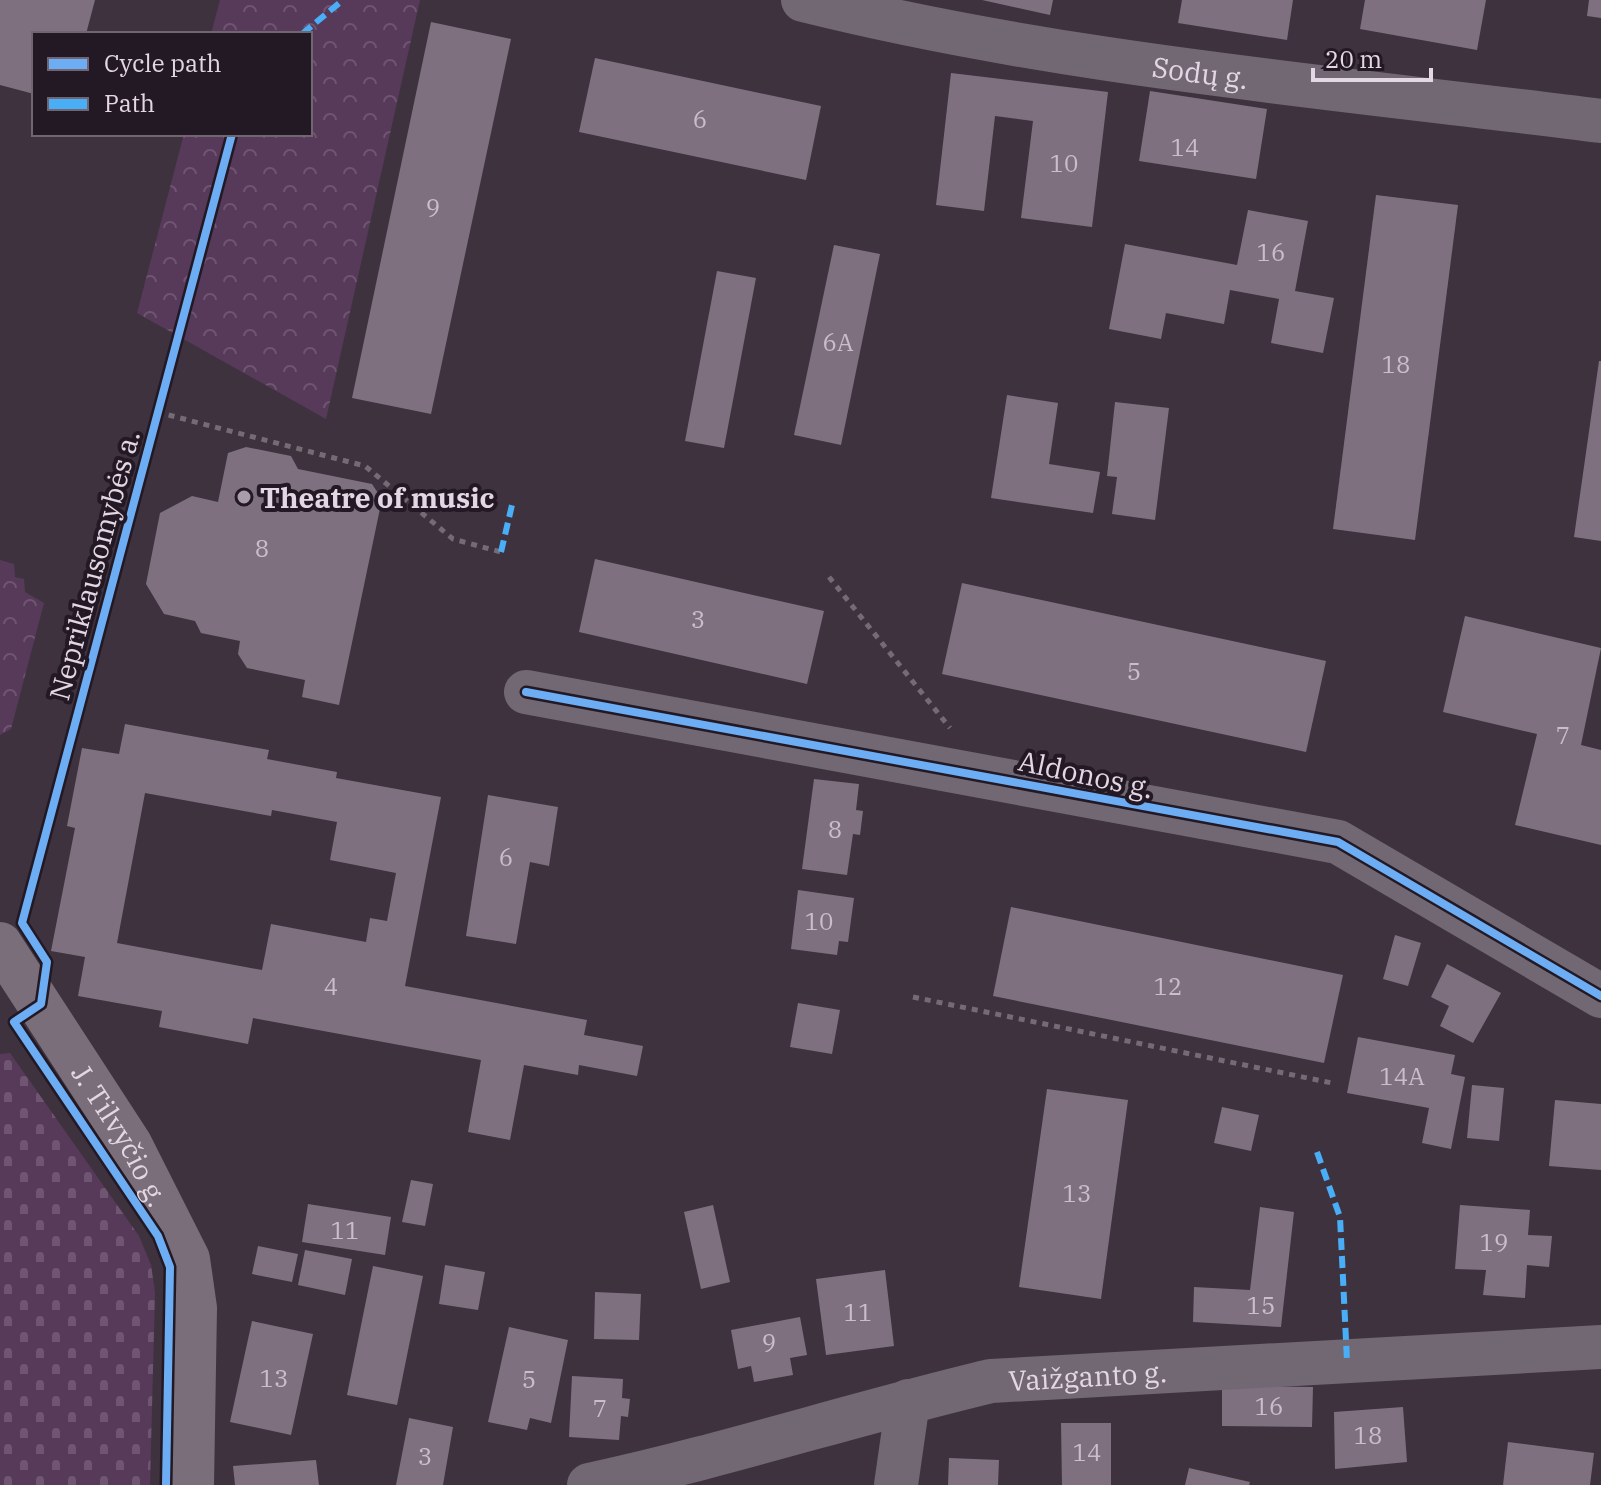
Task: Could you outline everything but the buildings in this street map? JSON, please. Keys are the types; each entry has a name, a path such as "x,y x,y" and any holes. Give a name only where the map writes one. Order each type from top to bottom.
{"main road":[{"name":"J. Tilvyčio g.","path":"0,944 130,1144 170,1217 188,1259 195,1308 192,1485"}],"street":[{"name":"Sodų g.","path":"803,0 923,29 1110,59 1601,121"},
{"name":"Aldonos g.","path":"526,692 988,775 1190,818 1338,842 1601,996"},
{"name":"Vaižganto g.","path":"589,1485 698,1462 908,1401 991,1381 1601,1347"},
{"path":"896,1485 908,1401"}],"path":[{"path":"157,412 365,466 453,539 501,552"},
{"path":"829,577 988,775"},
{"path":"913,997 1332,1083"}],"green space":[{"path":"220,0 420,0 326,419 137,313 183,136 312,136 312,32 212,32"},
{"path":"0,560 14,564 15,577 24,579 25,592 44,603 11,729 0,735"},
{"path":"10,1053 139,1236 151,1265 155,1292 150,1485 0,1485 0,1054"}],"marked path":[{"path":"304,32 343,0"},
{"path":"501,552 512,505"},
{"path":"1317,1152 1340,1217 1347,1361"}],"cycle path":[{"name":"Nepriklausomybės a.","path":"166,1485 170,1267 158,1236 14,1022 41,1004 47,962 22,923 231,136"},
{"path":"526,692 1338,842 1601,996"}],"place":[{"name":"Theatre of music","path":"244,497"}]}
